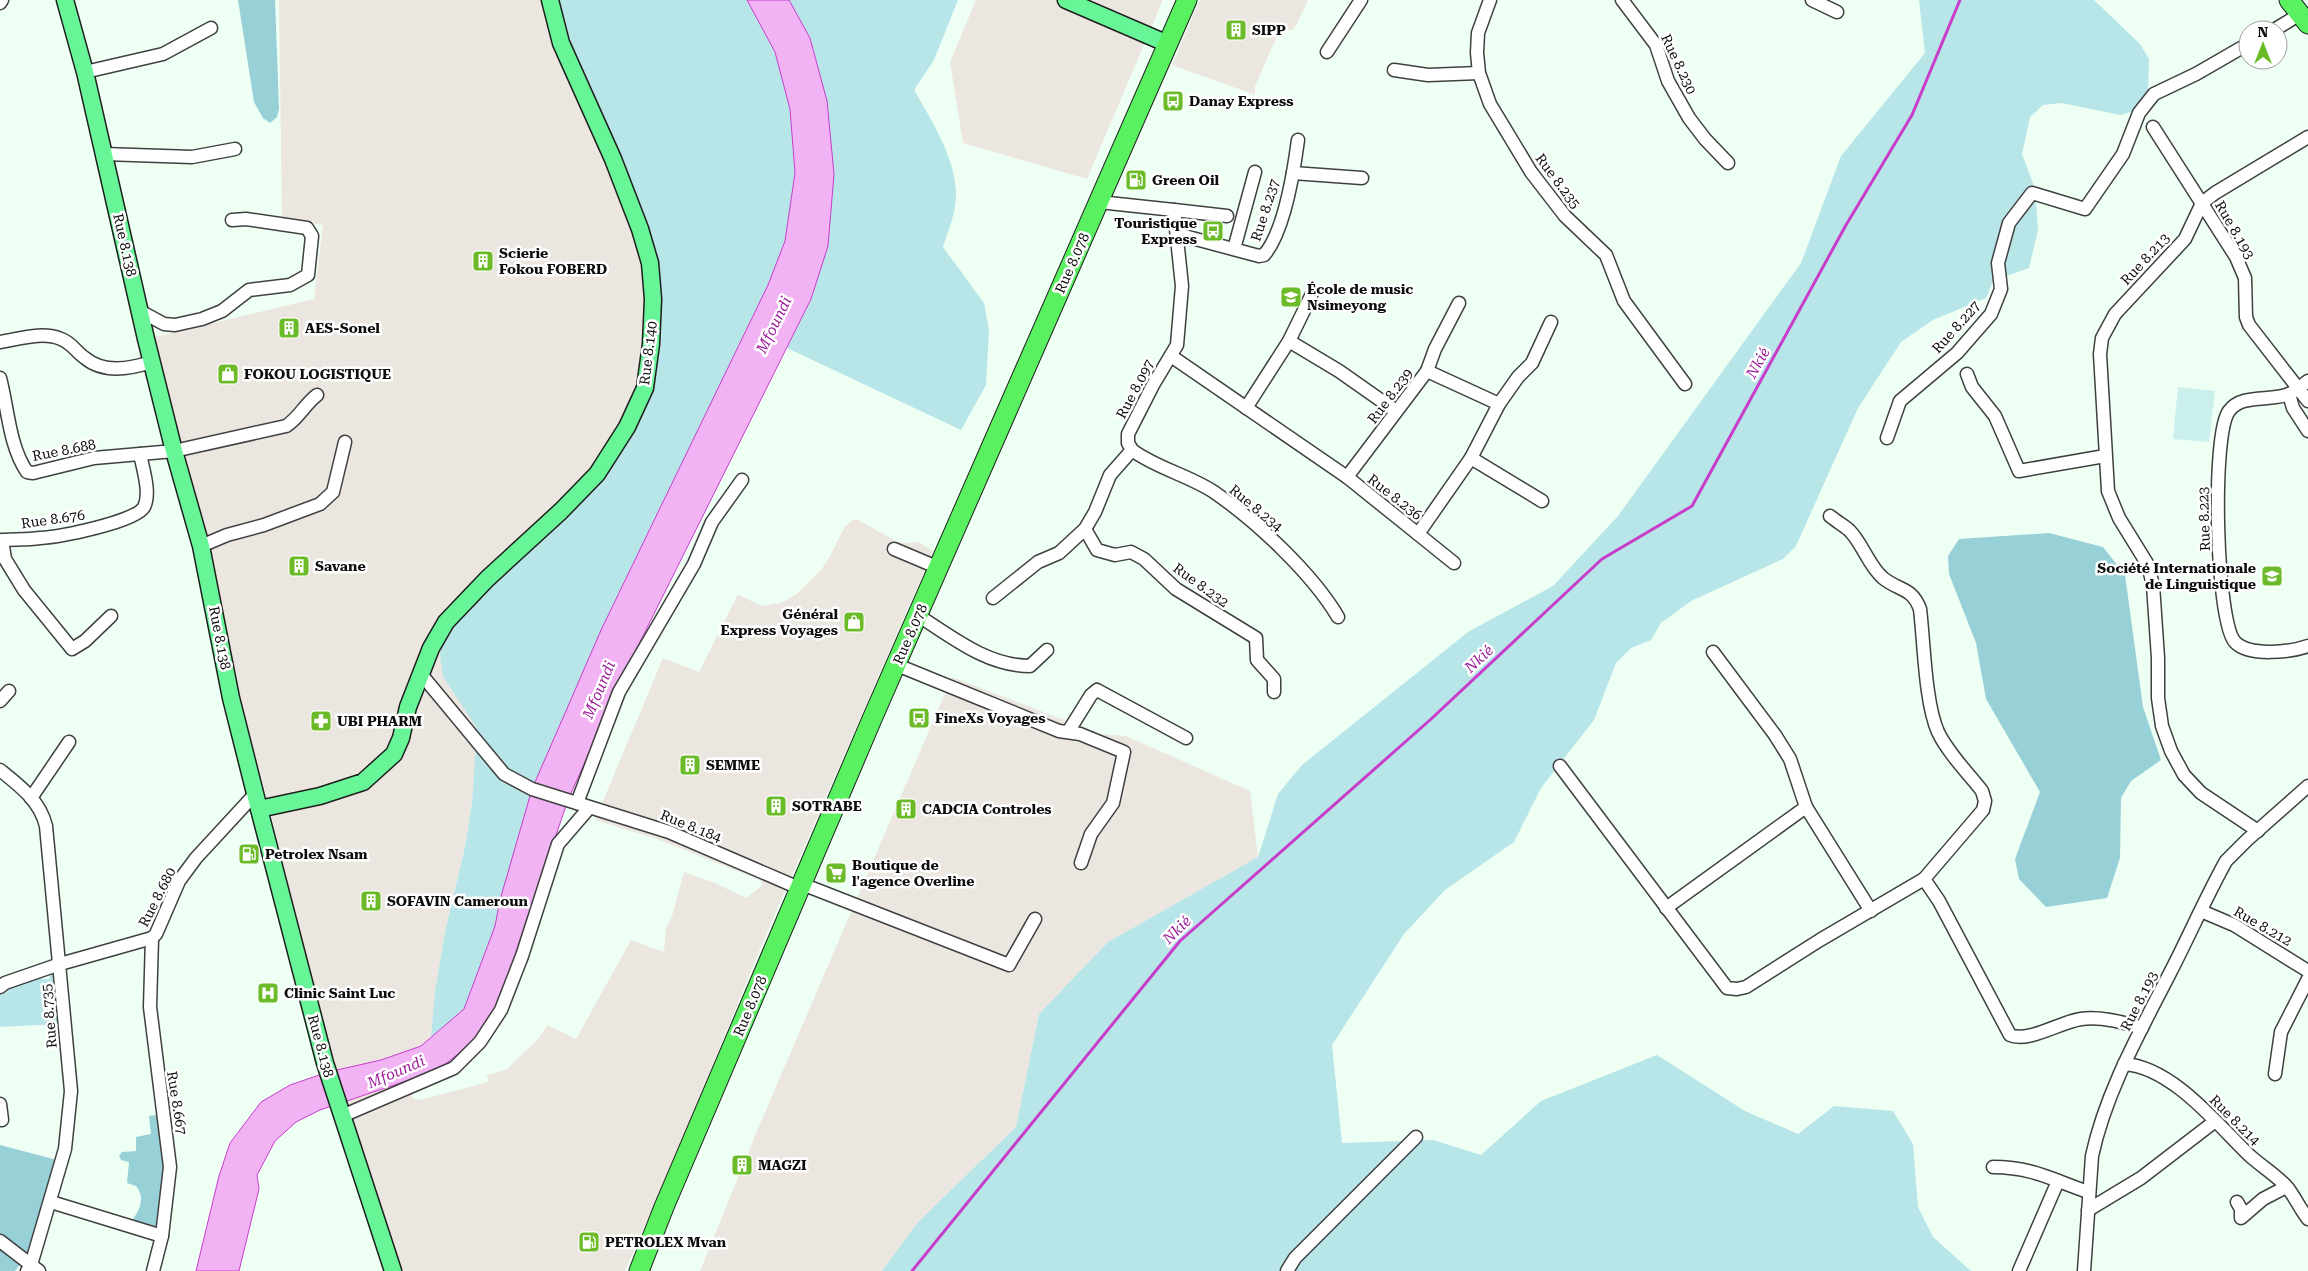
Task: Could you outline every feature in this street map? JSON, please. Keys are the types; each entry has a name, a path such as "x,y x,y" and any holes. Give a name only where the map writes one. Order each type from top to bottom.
{"highway":[{"name":"Rue 8.078","path":"639,1271 800,886 1187,0"}],"main road":[{"name":"Rue 8.138","path":"65,0 85,72 151,362 201,546 232,698 257,802 324,1063 393,1271"},
{"name":"Rue 8.140","path":"257,802 320,796 363,782 394,754 431,648 446,622 597,474 627,427 646,388 651,344 650,263 640,229 613,159 560,43 550,0"},
{"path":"1066,0 1168,44"}],"street":[{"path":"1327,52 1361,0"},
{"name":"Rue 8.235","path":"1490,0 1478,33 1477,53 1478,73 1490,104 1531,172 1565,216 1606,255 1624,301 1685,384"},
{"name":"Rue 8.230","path":"1622,0 1656,45 1668,81 1689,118 1705,139 1728,163"},
{"path":"1812,0 1837,12"},
{"path":"2288,22 2298,12"},
{"path":"85,72 163,54 211,28"},
{"name":"Rue 8.227","path":"1887,438 1900,401 1957,353 1991,314 2001,289 1998,263 2009,223 2032,193 2085,209 2123,154 2139,113 2154,94 2196,74 2238,50"},
{"path":"1394,70 1428,75 1478,73"},
{"name":"Rue 8.193","path":"2152,127 2236,257 2245,278 2246,317 2249,325 2308,401"},
{"path":"2202,202 2308,137"},
{"name":"Rue 8.237","path":"1177,234 1259,256 1268,251 1280,224 1293,173 1298,140"},
{"path":"104,154 192,157 235,149"},
{"path":"1234,249 1255,172"},
{"path":"1293,173 1362,178"},
{"path":"1099,202 1227,216"},
{"name":"Rue 8.213","path":"2202,202 2185,238 2115,314 2102,338 2100,354 2108,491 2119,518 2148,565 2153,585 2158,658 2158,698 2162,726 2171,751 2184,775 2201,793 2258,831"},
{"name":"Rue 8.097","path":"1132,450 1128,443 1128,434 1153,385 1177,345 1182,286 1174,210"},
{"path":"140,311 164,324 175,325 202,319 222,311 249,290 290,285 308,275 312,236 307,228 246,219 232,220"},
{"path":"1246,408 1289,341 1311,296"},
{"path":"1427,372 1435,349 1460,303"},
{"name":"Rue 8.236","path":"1171,356 1347,477 1418,534 1471,458 1499,404 1518,377 1532,363 1551,322"},
{"path":"0,342 50,336 62,339 74,346 84,358 95,365 108,368 136,367 151,362"},
{"path":"1289,341 1339,371 1396,411"},
{"name":"Rue 8.239","path":"1347,477 1427,372 1499,404"},
{"path":"1967,374 1979,398 1995,416 2019,471 2025,472 2105,456"},
{"name":"Rue 8.688","path":"0,378 14,440 27,472 33,473 94,458 174,451 286,426 293,422 306,403 317,395"},
{"path":"2298,388 2293,408 2308,431"},
{"name":"Rue 8.223","path":"2298,388 2241,402 2230,410 2223,421 2218,455 2218,510 2225,615 2233,640 2239,647 2247,650 2274,652 2308,646"},
{"path":"201,546 227,535 264,525 320,504 333,492 346,442"},
{"path":"993,598 1038,562 1059,553 1085,529 1095,512 1110,475 1132,450"},
{"name":"Rue 8.234","path":"1132,450 1139,456 1180,473 1214,492 1295,563 1325,595 1338,617"},
{"name":"Rue 8.676","path":"111,616 85,641 72,650 24,590 5,559 2,540 40,538 80,532 119,522 137,513 143,509 146,503 140,454"},
{"path":"1471,458 1542,501"},
{"path":"341,1113 454,1068 480,1042 501,1010 522,956 558,844 578,804 619,692 694,564 712,522 742,480"},
{"path":"1560,766 1727,988 1746,988 1820,940 1924,879 1983,810 1985,801 1982,791 1943,741 1935,723 1928,686 1920,609 1917,599 1910,592 1884,578 1876,571 1849,530 1830,516"},
{"name":"Rue 8.232","path":"1085,529 1097,550 1115,554 1131,552 1144,559 1176,589 1256,638 1257,660 1274,678 1274,692"},
{"path":"1418,534 1454,563"},
{"path":"894,549 939,568"},
{"path":"919,616 980,654 1008,664 1030,666 1047,650"},
{"path":"1713,652 1775,734 1790,758 1806,807 1872,911"},
{"path":"897,665 1059,731 1080,734 1124,752 1113,803 1091,834 1082,863"},
{"name":"Rue 8.184","path":"421,674 504,774 532,789 669,832 800,886 1009,965 1035,919"},
{"path":"1068,732 1091,695 1097,690 1186,738"},
{"path":"31,798 69,742"},
{"name":"Rue 8.735","path":"0,770 43,811 60,964 71,1090 65,1149 32,1269"},
{"name":"Rue 8.193","path":"2084,1271 2088,1192 2096,1139 2124,1064 2226,861 2308,786"},
{"name":"Rue 8.680","path":"0,987 5,983 60,964 152,938 156,934 179,881 196,858 257,802"},
{"path":"1666,908 1806,807"},
{"path":"1924,879 1939,901 2010,1035 2017,1038 2026,1038 2057,1025 2082,1019 2112,1020 2142,1028"},
{"name":"Rue 8.212","path":"2202,911 2234,925 2308,971"},
{"name":"Rue 8.667","path":"152,938 150,1007 170,1167 162,1236 153,1271"},
{"path":"2275,1074 2281,1032 2308,979"},
{"name":"Rue 8.214","path":"2124,1064 2150,1072 2179,1088 2196,1102 2214,1122 2286,1187 2308,1219"},
{"path":"0,1104 2,1120"},
{"path":"2088,1210 2141,1178 2214,1122"},
{"path":"1287,1271 1295,1258 1416,1138"},
{"path":"1993,1167 2013,1167 2034,1171 2088,1192"},
{"path":"2019,1271 2058,1181"},
{"path":"2237,1202 2242,1210 2241,1218 2263,1199 2286,1187"},
{"path":"51,1202 162,1236"},
{"path":"0,1241 32,1269"}],"shaded area":[{"path":"238,0 275,0 279,108 277,117 270,123 263,118 254,102"},
{"path":"279,0 550,0 640,229 651,344 627,427 443,677 477,727 473,794 465,847 445,932 435,991 431,1037 425,1065 412,1096 414,1099 420,1100 488,1082 488,1077 485,1076 507,1069 539,1038 547,1025 576,1039 631,940 664,952 666,927 672,916 684,872 715,883 746,898 762,886 762,882 757,879 657,839 595,820 663,658 699,672 738,594 761,606 781,603 797,594 821,570 845,526 853,520 858,520 894,540 903,543 918,542 933,551 762,944 673,1162 625,1271 402,1271 333,1064 304,959 272,818 146,339 314,299 323,225 282,220"},
{"path":"550,0 747,0 775,52 790,109 795,173 785,241 768,285 500,900 495,926 464,1009 431,1037 435,991 445,932 465,847 472,803 477,728 443,677 440,654 446,622 597,474 645,388 650,263"},
{"path":"789,0 958,0 934,60 914,90 944,145 954,176 955,206 943,247 984,303 989,330 986,385 961,430 787,348 811,299 834,174 827,101 810,38"},
{"path":"976,0 1163,0 1087,179 963,143 950,62"},
{"path":"1200,0 1308,0 1293,30 1283,30 1278,34 1255,86 1255,95 1172,65"},
{"path":"1919,0 2094,0 2140,44 2149,59 2148,94 2138,110 2120,115 2062,103 2043,105 2030,117 2022,154 2035,189 2038,230 2029,268 1993,281 1986,298 1933,320 1901,342 1858,408 1796,546 1783,559 1691,601 1661,623 1651,640 1631,648 1616,663 1594,720 1541,788 1514,842 1445,890 1404,934 1332,1045 1342,1143 1433,1140 1481,1155 1541,1101 1657,1055 1745,1111 1798,1134 1834,1106 1893,1111 1913,1144 1918,1207 1933,1237 1971,1271 882,1271 918,1222 1016,1127 1039,1014 1108,942 1258,857 1278,794 1302,765 1468,632 1553,586 1618,516 1801,263 1841,156 1925,53"},
{"path":"2178,387 2215,391 2209,442 2173,439"},
{"path":"2049,533 2103,547 2125,575 2143,707 2161,760 2131,781 2121,798 2120,858 2107,898 2046,907 2019,879 2015,859 2040,792 1986,699 1976,643 1949,574 1948,556 1959,539"},
{"path":"952,677 1101,734 1126,736 1250,791 1258,857 1108,942 1039,1014 1016,1127 918,1222 882,1271 700,1271 757,1131"},
{"path":"52,971 55,974 60,1024 0,1027 0,993 15,984 40,974 42,979 49,979"},
{"path":"157,1115 161,1129 164,1159 162,1188 155,1232 127,1227 137,1213 141,1197 136,1186 127,1183 129,1162 121,1160 119,1156 122,1152 136,1151 136,1137 151,1134 149,1116"},
{"path":"0,1145 57,1160 27,1255 15,1271 0,1271"}],"water":[{"name":"Mfoundi","path":"747,0 789,0 810,38 827,101 834,174 828,246 811,299 627,668 568,800 499,1002 474,1042 436,1071 320,1110 296,1122 275,1141 257,1175 259,1189 239,1271 196,1271 219,1176 230,1143 261,1102 290,1085 328,1072 381,1060 421,1046 464,1009 495,926 500,900 532,789 602,628 768,285 785,241 795,173 790,109 775,52"}],"waterway":[{"name":"Nkié","path":"912,1271 1180,941 1430,720 1602,559 1692,506 1846,225 1912,115 1960,0"}],"place":[{"name":"SIPP","path":"1236,30"},
{"name":"Danay Express","path":"1173,101"},
{"name":"Green Oil","path":"1136,180"},
{"name":"Touristique Express","path":"1213,231"},
{"name":"Scierie Fokou FOBERD","path":"483,261"},
{"name":"École de music Nsimeyong","path":"1291,297"},
{"name":"AES-Sonel","path":"289,328"},
{"name":"FOKOU LOGISTIQUE","path":"228,374"},
{"name":"Savane","path":"299,566"},
{"name":"Société Internationale de Linguistique","path":"2272,576"},
{"name":"Général Express Voyages","path":"854,622"},
{"name":"FineXs Voyages","path":"919,718"},
{"name":"UBI PHARM","path":"321,721"},
{"name":"SEMME","path":"690,765"},
{"name":"SOTRABE","path":"776,806"},
{"name":"CADCIA Controles","path":"906,809"},
{"name":"Petrolex Nsam","path":"249,854"},
{"name":"Boutique de l'agence Overline","path":"836,873"},
{"name":"SOFAVIN Cameroun","path":"371,901"},
{"name":"Clinic Saint Luc","path":"268,993"},
{"name":"MAGZI","path":"742,1165"},
{"name":"PETROLEX Mvan","path":"589,1242"}]}
